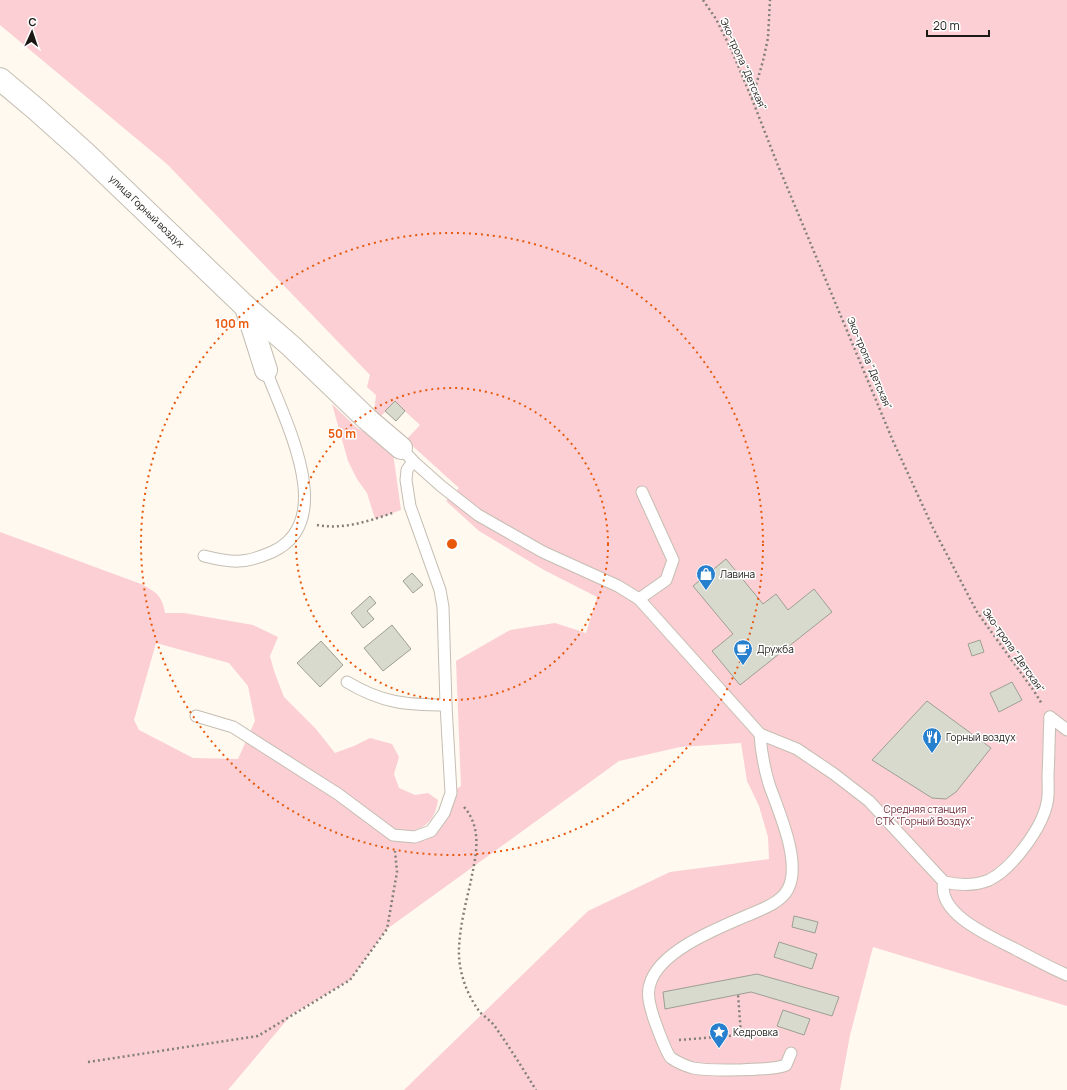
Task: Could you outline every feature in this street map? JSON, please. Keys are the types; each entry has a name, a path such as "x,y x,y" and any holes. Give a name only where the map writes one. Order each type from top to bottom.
{"street":[{"name":"улица Горный воздух","path":"0,79 43,115 131,195 246,307 292,346 367,419 407,454"},
{"path":"246,307 266,370"}],"lane":[{"path":"204,556 236,562 259,558 279,548 289,540 300,522 304,498 303,477 288,424 266,370"},
{"path":"407,454 441,486 488,522 543,552 618,586 639,599 760,734 797,749 834,774 869,801 944,882 966,884 988,880 1000,874 1029,843 1039,824 1047,803 1050,717"},
{"path":"196,716 233,727 338,794 393,835 415,837 431,831 444,813 450,792 443,607 440,590 410,506 406,480 407,454"},
{"path":"639,599 666,580 673,560 642,492"},
{"path":"347,682 364,692 397,703 446,705"},
{"path":"1050,717 1067,730"},
{"path":"760,734 762,758 769,784 778,806 791,855 792,874 788,889 776,903 722,926 676,952 655,973 649,984 649,994 655,1022 670,1057 691,1068 710,1070 775,1068 786,1065 791,1053"},
{"path":"944,882 942,890 949,904 958,915 973,927 1067,975"}],"path":[{"name":"Эко-тропа \"Детская\"","path":"703,0 716,19 752,99 777,163 893,441 933,528 977,612 1034,691 1050,717"},
{"path":"752,99 763,62 768,38 770,0"},
{"path":"300,522 329,527 348,525 375,519"},
{"path":"450,792 466,810 474,824 477,840 476,860 458,949 463,982 480,1012 495,1026 536,1090"},
{"path":"88,1062 258,1036 350,980 387,929 397,872 393,835"},
{"path":"685,1039 741,1035 738,994"}],"green space":[{"name":"Средняя станция СТК \"Горный Воздух\"","path":"0,0 1067,0 1067,1006 873,947 850,1035 840,1090 404,1090 588,911 670,872 769,859 768,837 759,806 747,781 741,743 680,747 619,761 387,929 350,980 291,1015 228,1090 0,1090 0,532 141,584 151,589 158,595 164,607 165,613 184,613 253,625 278,637 270,656 284,697 316,729 335,753 370,738 392,744 399,757 394,774 399,788 415,795 428,793 438,800 433,816 424,826 411,831 395,834 431,831 451,793 461,786 456,661 510,630 555,623 586,633 597,597 544,570 479,531 446,501 459,488 406,440 420,425 395,402 380,417 374,412 376,395 367,387 370,375 167,164 0,25","holes":["156,643 229,663 248,686 255,721 238,759 193,758 139,730 134,720"]},
{"path":"332,404 357,428 377,439 393,453 401,510 375,519 367,493 357,479 348,461"}],"building":[{"path":"395,401 405,411 396,421 385,411"},
{"path":"726,559 763,604 776,594 788,610 814,589 832,612 740,685 712,651 733,634 693,586"},
{"path":"412,573 423,585 413,593 403,581"},
{"path":"370,596 376,603 367,611 374,619 363,628 351,613"},
{"path":"392,625 411,649 383,671 364,648"},
{"path":"980,640 984,652 972,656 968,644"},
{"path":"321,641 343,665 320,687 297,663"},
{"path":"1012,682 1022,700 999,712 990,693"},
{"name":"Горный воздух","path":"927,701 991,748 956,792 946,799 932,798 872,760"},
{"path":"794,916 818,922 815,933 792,927"},
{"path":"779,942 817,954 812,969 774,957"},
{"path":"757,974 839,997 832,1016 751,992 665,1009 663,992"},
{"path":"783,1010 810,1019 804,1035 777,1026"}],"place":[{"name":"Лавина","path":"706,591"},
{"name":"Дружба","path":"743,666"},
{"name":"Горный воздух","path":"932,754"},
{"name":"Кедровка","path":"719,1049"}]}
